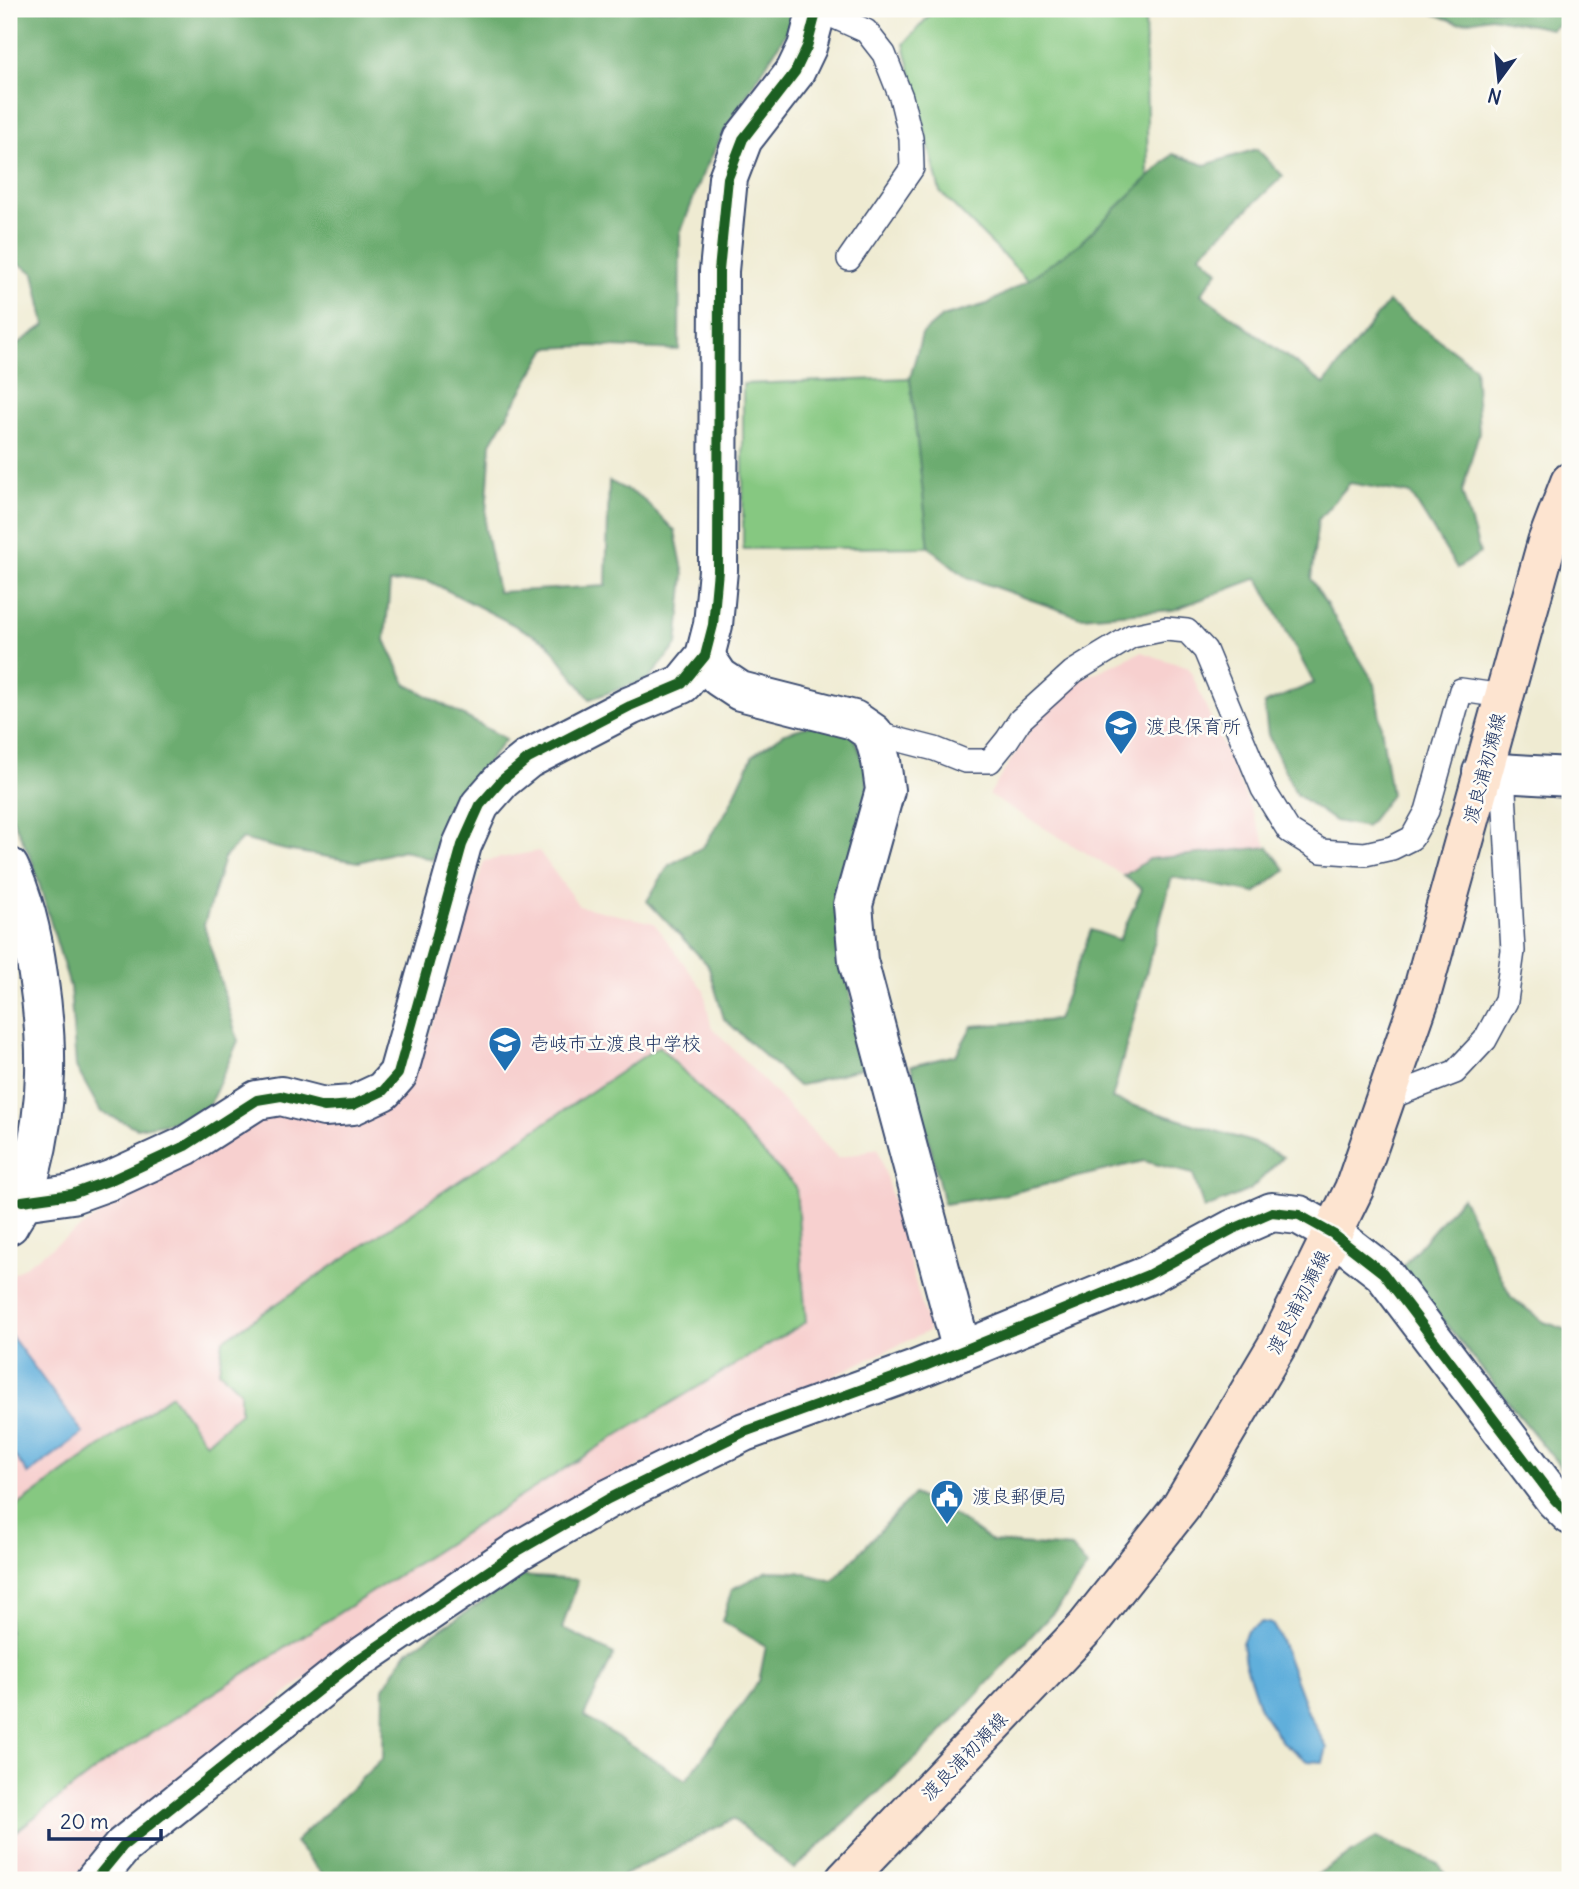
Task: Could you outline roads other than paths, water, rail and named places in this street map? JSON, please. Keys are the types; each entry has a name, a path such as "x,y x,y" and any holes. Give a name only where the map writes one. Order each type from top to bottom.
{"main road":[{"name":"渡良浦初瀬線","path":"845,1880 1086,1627 1181,1507 1279,1342 1354,1189 1421,996 1469,825 1492,773 1503,696 1548,541 1570,482"}],"street":[{"path":"16,1213 111,1180 184,1146 257,1100 281,1097 324,1107 353,1105 383,1091 398,1074 462,845 480,805 502,780 528,759 630,706 682,684 705,656 713,625 718,570 719,271 728,178 744,139 795,72 807,47 817,9"},
{"path":"705,656 719,677 740,691 854,720 873,733 885,790 853,905 858,961 962,1351"},
{"path":"1492,773 1570,778"},
{"path":"9,867 34,944 44,1015 46,1067 42,1121 16,1213"},
{"path":"95,1880 123,1846 354,1663 518,1551 608,1499 744,1432 915,1370 1148,1275 1233,1229 1272,1212 1299,1215 1333,1234 1383,1273 1555,1500 1570,1515"}],"lane":[{"path":"817,9 866,31 884,54 901,97 911,138 912,168 849,259"},
{"path":"873,733 935,749 965,761 990,761 1020,720 1073,672 1132,636 1166,629 1186,631 1205,650 1263,789 1289,831 1321,851 1365,854 1392,848 1412,838 1427,811 1461,690 1503,696"},
{"path":"1385,1099 1455,1072 1485,1040 1506,1001 1513,951 1492,773"}],"water":[{"path":"9,1333 83,1433 28,1474 9,1448"},
{"path":"1262,1622 1272,1624 1279,1636 1309,1715 1327,1748 1323,1762 1307,1761 1282,1742 1261,1711 1245,1663 1242,1643 1247,1631"}],"place":[{"name":"渡良保育所","path":"1121,756"},
{"name":"壱岐市立渡良中学校","path":"505,1073"},
{"name":"渡良郵便局","path":"947,1526"}]}
